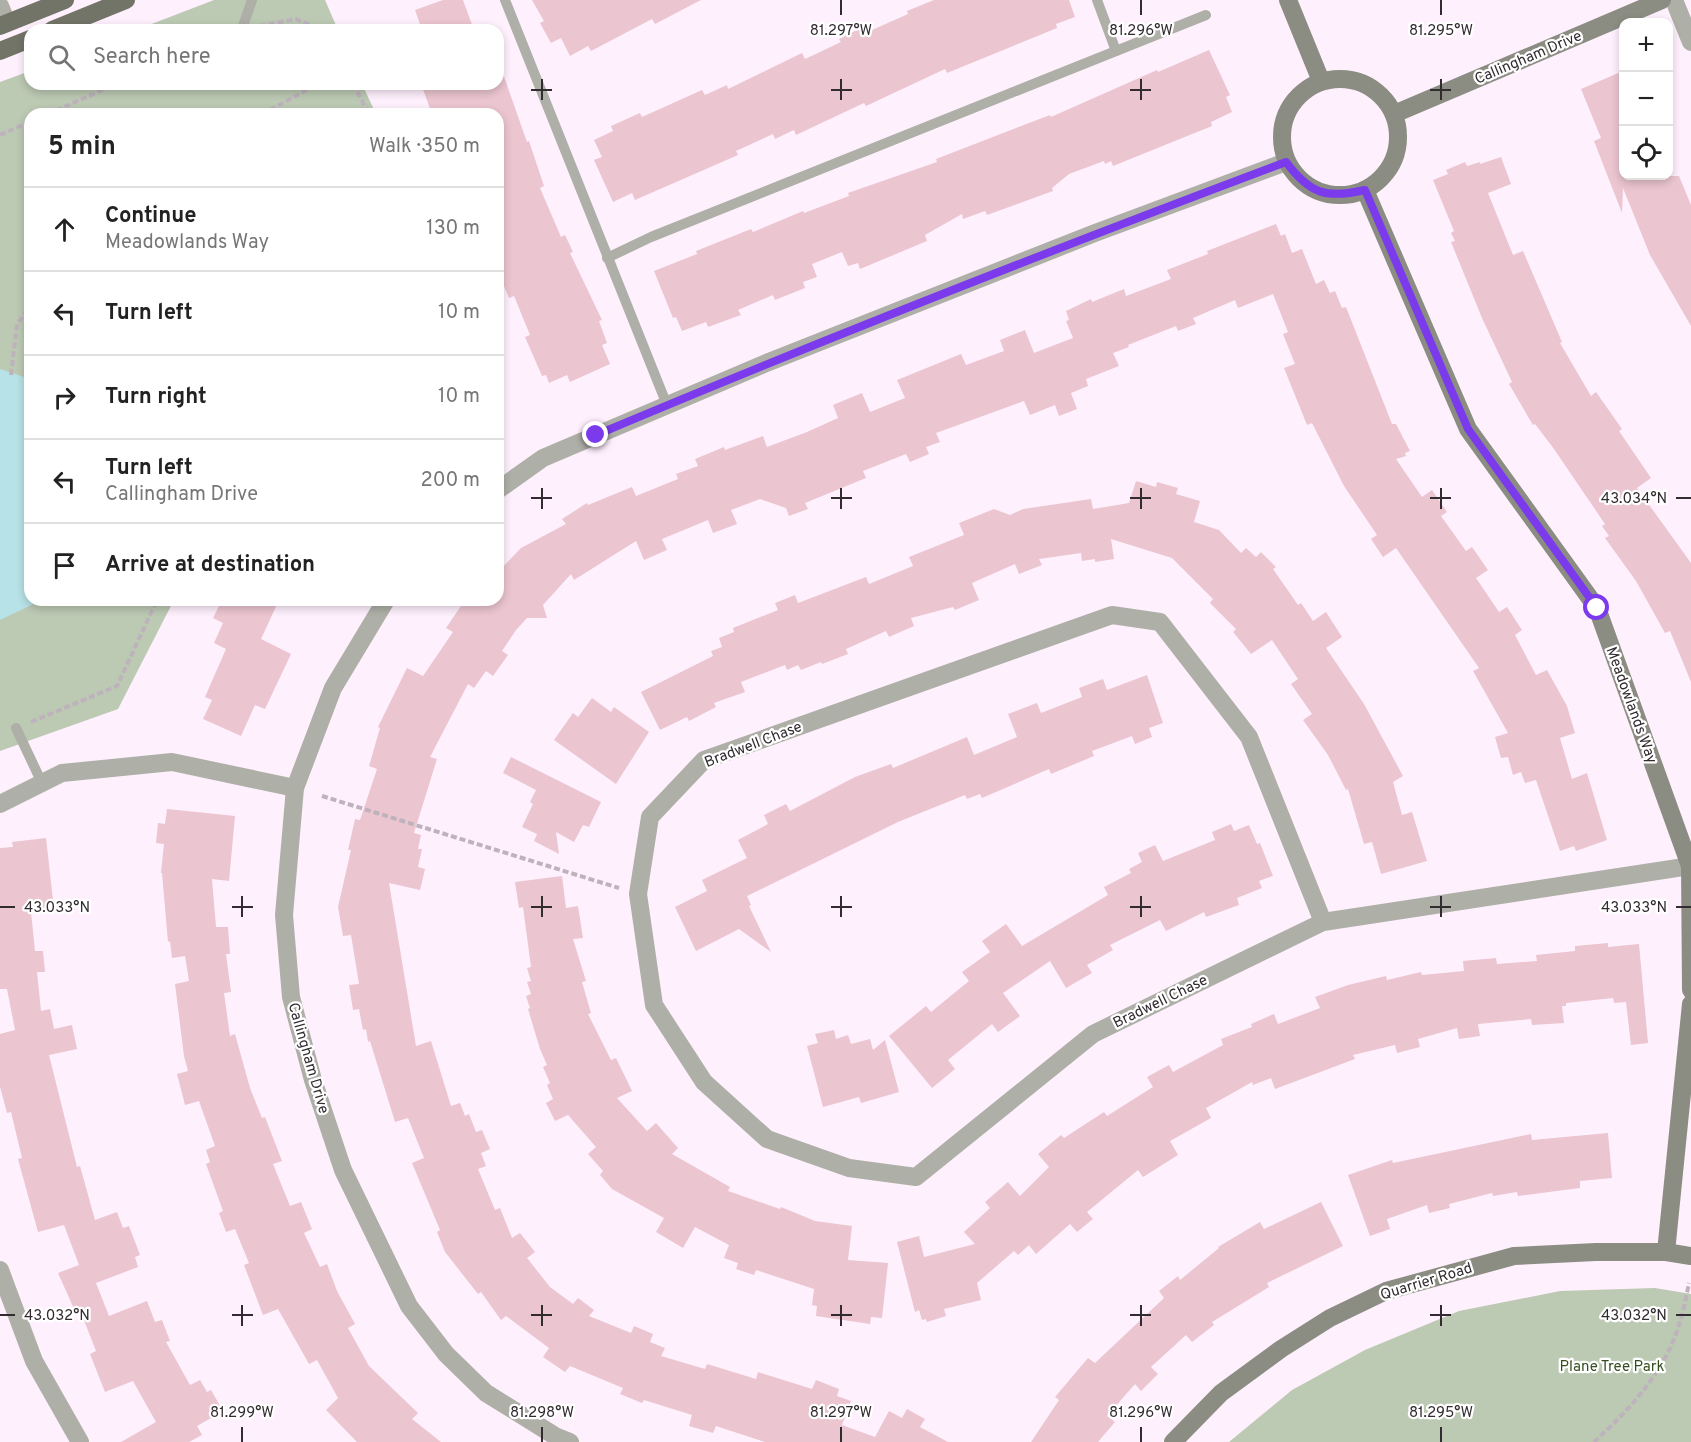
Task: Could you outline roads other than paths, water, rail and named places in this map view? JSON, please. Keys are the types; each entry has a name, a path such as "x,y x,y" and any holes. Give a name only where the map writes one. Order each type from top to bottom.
{"main road":[{"path":"2,18 65,0"},
{"path":"67,24 126,0"},
{"path":"0,51 24,41"}],"street":[{"path":"1288,0 1321,81"},
{"name":"Callingham Drive","path":"1394,114 1662,0"},
{"path":"1674,0 1691,42"},
{"path":"1343,79 1364,84 1382,96 1394,114 1399,136 1395,158 1383,177 1365,190 1342,195 1320,192 1300,180 1286,162 1281,143 1283,123 1290,105 1304,91 1321,81 1343,79"},
{"path":"504,486 543,459 764,364 1095,233 1286,162"},
{"name":"Meadowlands Way","path":"1365,190 1468,429 1597,608 1690,866 1691,990"},
{"name":"Callingham Drive","path":"382,606 333,688 295,788 284,915 291,997 313,1080 343,1170 409,1306 446,1354 486,1394 555,1436 570,1442"},
{"name":"Bradwell Chase","path":"1323,922 1249,737 1160,622 1112,615 704,760 650,817 638,894 654,1005 704,1082 767,1139 849,1168 916,1177 1093,1034 1323,922 1690,866"},
{"path":"0,804 62,773 172,762 295,788"},
{"path":"1666,1252 1691,1004"},
{"name":"Quarrier Road","path":"1173,1442 1221,1394 1281,1348 1330,1318 1386,1291 1514,1256 1556,1252 1666,1252 1691,1256"},
{"path":"0,1270 33,1361 80,1442"}],"lane":[{"path":"244,24 252,0"},
{"path":"505,0 667,405"},
{"path":"1097,0 1116,51"},
{"path":"607,258 651,237 1206,15"},
{"path":"16,728 42,783"}],"water":[{"path":"0,369 24,377 24,606 29,606 0,620"}],"park label":[{"name":"Plane Tree Park","path":"1612,1366"}]}
